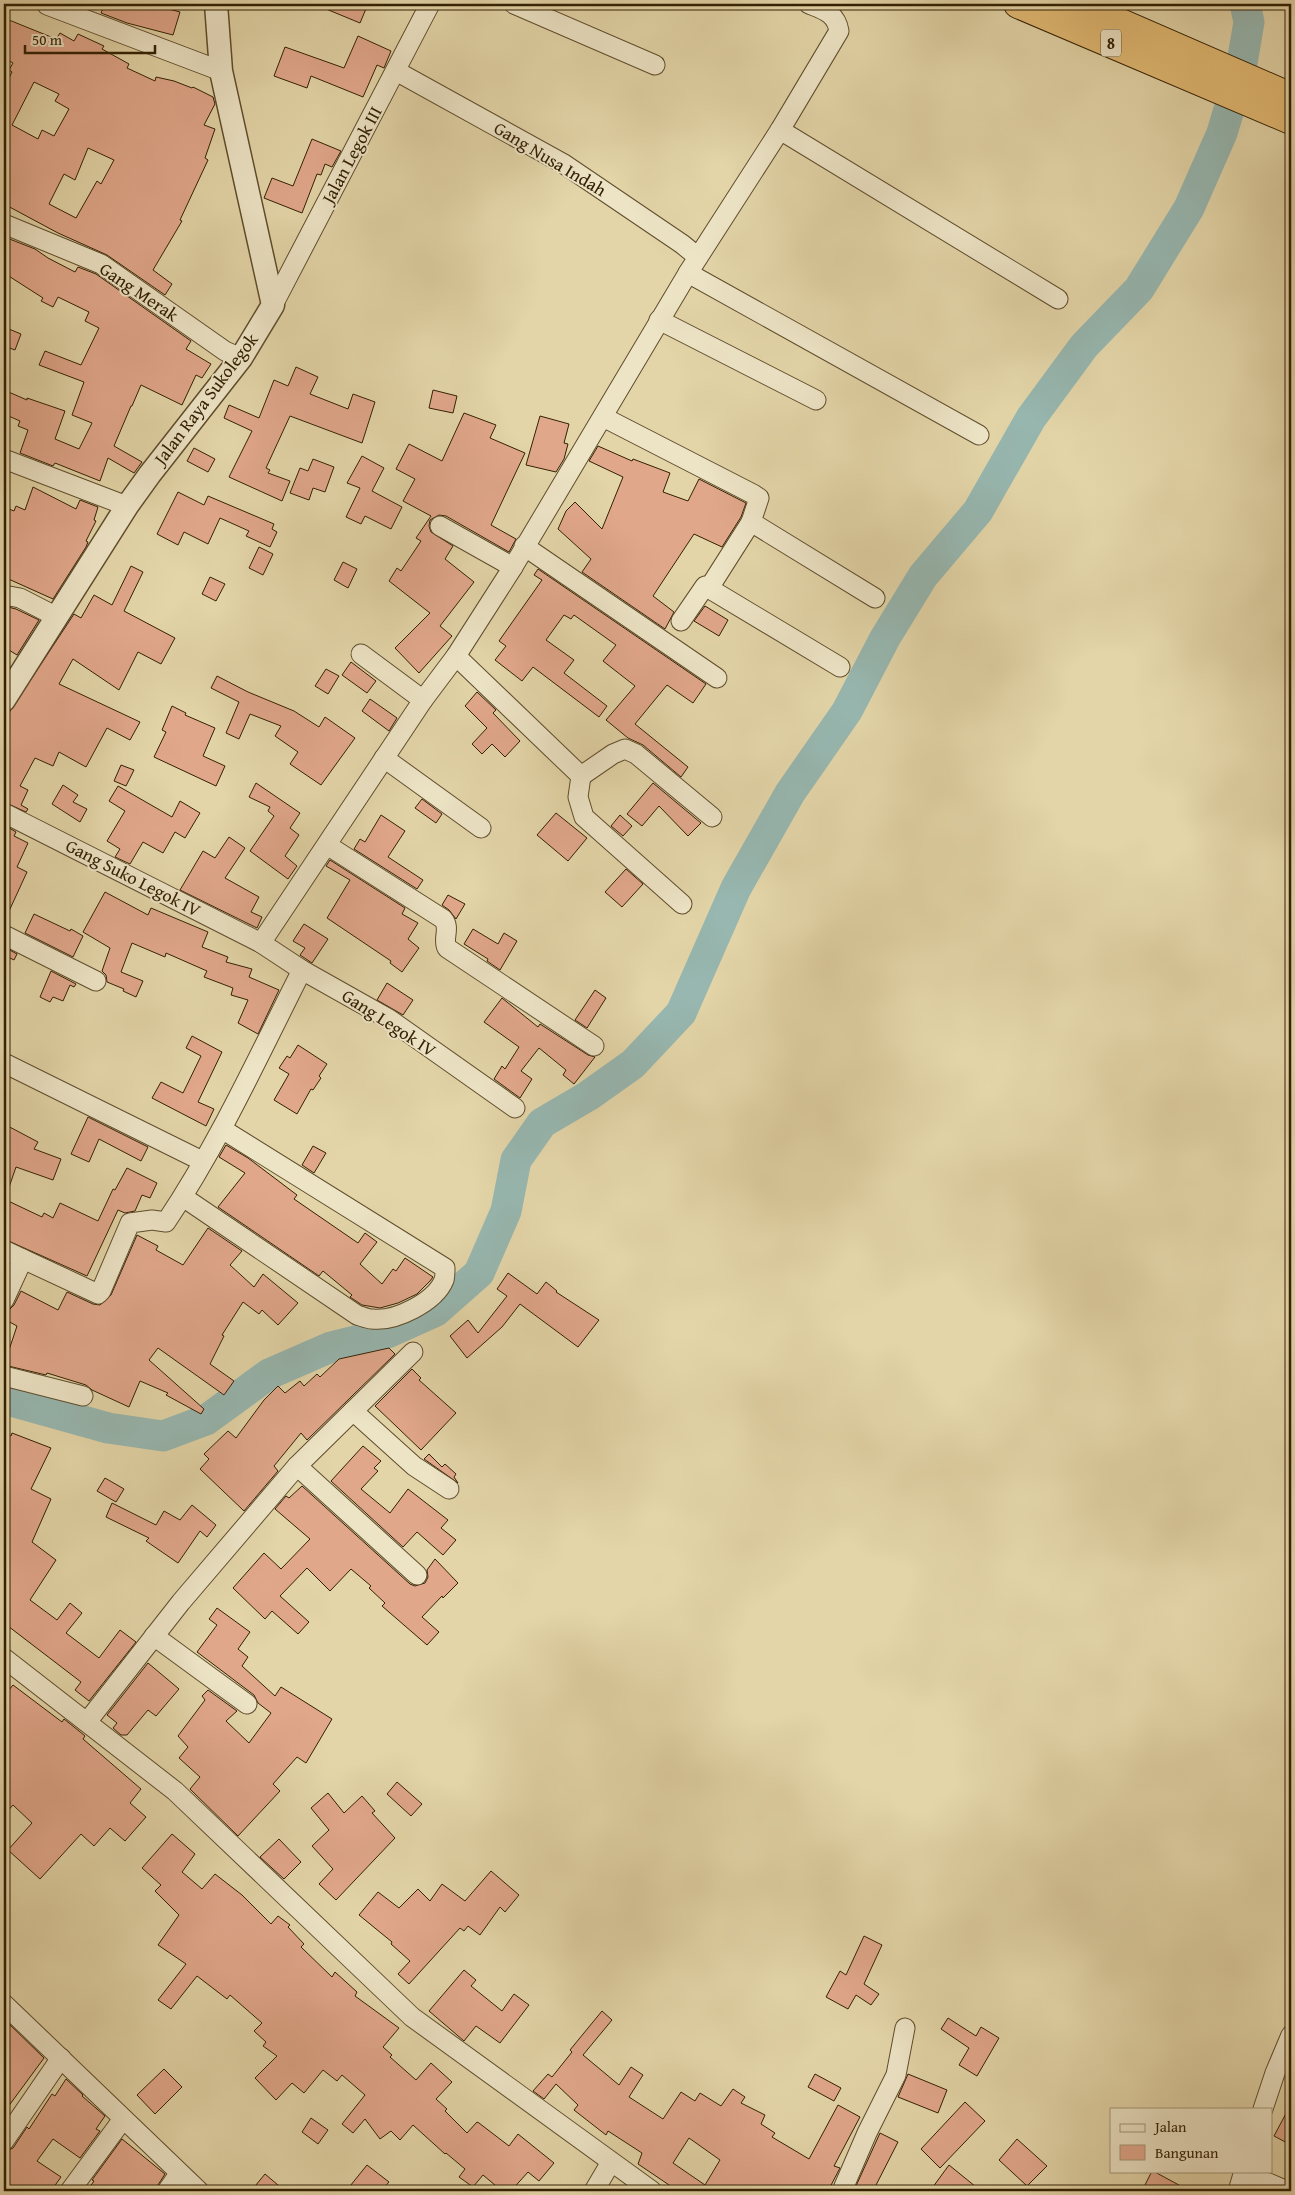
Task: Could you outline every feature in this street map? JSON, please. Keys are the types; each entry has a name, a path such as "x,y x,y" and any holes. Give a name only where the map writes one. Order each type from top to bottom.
{"highway":[{"name":"8","path":"1018,4 1276,98 1291,120"},
{"name":"8","path":"1077,4 1208,72"}],"street":[{"path":"216,4 221,71 273,305"},
{"name":"Jalan Legok III","path":"273,305 430,4"},
{"path":"514,4 655,65"},
{"path":"261,942 328,845 422,700 456,656 513,567 659,320 780,130 839,31 838,22 832,14 809,4"},
{"path":"47,5 221,71"},
{"name":"Gang Nusa Indah","path":"396,71 564,164 677,240 698,257"},
{"path":"780,130 1058,299"},
{"name":"Gang Merak","path":"4,224 101,264 225,352 241,358"},
{"path":"688,273 979,435"},
{"name":"Jalan Raya Sukolegok","path":"4,700 127,506 241,358 273,305"},
{"path":"659,320 816,400"},
{"path":"603,417 760,498 751,522 708,588"},
{"path":"4,459 127,506"},
{"path":"751,522 875,598"},
{"path":"440,526 513,567"},
{"path":"524,546 717,678"},
{"path":"681,621 704,587 708,588 840,667"},
{"path":"4,595 20,598 57,617"},
{"path":"361,654 422,700"},
{"path":"456,656 581,776"},
{"path":"682,904 584,817 578,797 581,776 620,750 631,751 712,817"},
{"path":"384,758 481,828"},
{"name":"Gang Suko Legok IV","path":"4,813 261,942"},
{"path":"328,845 442,919 447,926 445,942 447,948 594,1046"},
{"path":"4,936 96,982"},
{"name":"Gang Legok IV","path":"261,942 302,970 388,1019 515,1108"},
{"path":"4,1250 98,1294 130,1222 152,1220 166,1222 183,1196 222,1129 302,970"},
{"path":"4,1063 202,1161"},
{"path":"183,1196 357,1315 372,1320 388,1318 415,1309 433,1296 444,1279 445,1268 222,1129"},
{"path":"4,1300 23,1260"},
{"path":"87,1722 154,1636 297,1466 413,1352"},
{"path":"4,1376 83,1396"},
{"path":"353,1411 414,1466 449,1489"},
{"path":"297,1466 417,1575"},
{"path":"154,1636 247,1704"},
{"path":"4,1658 175,1791 412,2017 652,2191"},
{"path":"4,2004 62,2058 179,2174 199,2191"},
{"path":"842,2191 867,2133 896,2075 905,2028"},
{"path":"1263,2108 1291,2035"},
{"path":"4,2141 62,2058"},
{"path":"70,2191 123,2119"},
{"path":"594,2191 611,2162"},
{"path":"1238,2191 1244,2172 1287,2191"},
{"path":"167,2191 179,2174"}],"building":[{"path":"105,4 166,4 165,8 180,12 173,35 127,23 101,13"},
{"path":"314,4 368,4 360,23"},
{"path":"4,18 56,39 60,33 74,41 78,34 104,46 102,49 129,64 127,68 155,81 156,77 174,81 193,87 213,97 215,104 204,125 215,129 205,158 208,160 180,220 182,221 153,270 172,284 165,295 107,255 58,233 4,204 4,88 12,72 9,70 13,63 4,58","holes":["34,82 59,94 55,101 69,109 54,136 42,130 38,139 12,125","88,148 114,160 101,184 97,181 76,218 49,204 64,174 75,180"]},
{"path":"358,36 391,51 384,68 377,65 363,97 311,76 307,88 274,76 285,47 344,68"},
{"path":"312,139 341,151 332,167 325,164 321,175 317,174 302,213 264,198 272,178 293,186"},
{"path":"7,238 35,249 75,272 78,267 96,274 191,341 186,349 211,364 202,378 196,375 182,405 141,385 114,446 142,462 134,473 108,458 100,481 55,463 53,466 20,453 28,430 18,426 20,421 4,414 4,390 27,400 27,398 65,411 55,439 79,449 92,423 72,415 84,382 39,365 45,351 81,365 99,328 85,321 89,312 58,297 53,307 41,301 43,298 4,273 4,243"},
{"path":"4,327 21,334 15,350 4,346"},
{"path":"296,367 318,377 310,394 348,409 353,394 375,402 362,443 290,416 266,468 270,470 268,473 290,481 282,501 229,477 252,431 224,418 229,405 259,418 274,380 288,386"},
{"path":"433,390 457,396 453,413 429,408"},
{"path":"464,413 496,425 490,438 525,453 491,525 516,539 509,552 446,516 439,515 430,520 431,532 453,546 445,559 474,582 440,626 452,636 419,673 395,648 430,613 389,581 397,568 401,571 421,541 416,538 431,516 403,501 415,479 396,469 409,444 442,461"},
{"path":"540,416 569,424 564,443 568,444 564,459 556,472 526,465"},
{"path":"598,446 632,461 633,459 670,473 663,492 688,501 699,479 746,503 741,517 722,547 694,534 653,596 674,612 665,629 582,572 591,559 558,529 566,511 575,502 602,529 623,477 589,461"},
{"path":"194,448 215,459 208,472 187,461"},
{"path":"362,456 384,468 372,491 402,507 391,529 365,516 361,524 346,517 360,488 347,483"},
{"path":"313,459 334,467 325,492 313,488 309,500 290,493 300,468 308,471"},
{"path":"33,487 76,509 80,500 98,507 94,520 96,521 86,541 88,542 86,547 53,599 4,577 4,507 14,511 16,506 25,510"},
{"path":"178,492 204,505 208,496 274,524 272,529 277,532 270,547 246,536 249,531 220,518 208,544 184,532 178,545 157,534"},
{"path":"259,547 273,554 263,575 249,568"},
{"path":"343,562 357,569 348,588 334,580"},
{"path":"131,566 143,572 124,611 175,638 161,664 138,652 119,690 73,659 59,684 140,722 130,740 107,728 86,767 59,752 53,766 35,758 20,786 28,790 21,805 28,809 26,812 4,802 4,724 10,711 74,614 81,618 94,595 112,605"},
{"path":"538,569 706,684 693,703 667,685 635,724 688,767 681,777 643,745 628,738 606,720 635,686 603,661 616,645 574,615 571,619 564,615 546,640 574,660 564,673 607,706 599,717 533,667 522,681 495,660 506,646 499,641 542,580 534,575"},
{"path":"210,577 225,584 216,601 202,594"},
{"path":"4,606 16,609 39,620 17,655 4,647"},
{"path":"705,606 728,620 719,636 694,621"},
{"path":"351,662 376,681 367,693 342,675"},
{"path":"326,669 339,676 328,694 315,686"},
{"path":"217,676 248,692 294,711 319,727 325,717 355,738 321,785 290,764 298,752 275,736 281,726 250,714 239,739 226,733 239,702 211,688"},
{"path":"477,692 496,710 493,713 520,741 505,757 492,744 482,754 472,744 487,728 465,706"},
{"path":"370,699 397,718 389,731 362,711"},
{"path":"172,706 186,713 185,715 215,728 203,756 225,766 216,786 154,757 166,732 162,730"},
{"path":"121,765 134,770 126,786 114,781"},
{"path":"256,783 300,813 290,828 299,835 285,856 297,866 288,879 250,851 274,816 268,811 270,807 249,797"},
{"path":"653,783 701,823 688,836 659,806 642,826 627,814"},
{"path":"63,785 78,795 73,802 87,809 80,822 52,804"},
{"path":"118,786 172,817 180,801 200,813 185,838 175,832 163,853 143,842 130,864 115,857 120,849 107,841 125,811 109,801"},
{"path":"422,799 442,814 436,823 415,808"},
{"path":"556,813 587,838 568,861 537,835"},
{"path":"381,815 405,831 388,857 423,880 417,889 354,849 360,839 365,842"},
{"path":"620,815 632,826 623,836 611,826"},
{"path":"4,825 16,832 14,836 28,843 17,867 27,872 4,922"},
{"path":"229,837 245,848 225,878 259,897 251,912 262,917 257,928 180,890 203,851 215,858"},
{"path":"330,860 405,908 402,914 418,923 408,939 419,948 402,972 390,963 391,961 327,918 350,880 326,866"},
{"path":"626,869 643,884 622,907 605,892"},
{"path":"105,892 148,915 151,908 208,932 202,947 228,957 226,962 252,969 249,977 279,990 258,1034 238,1023 248,1000 231,995 233,988 204,977 207,971 166,953 165,957 132,943 121,972 143,981 136,997 123,991 124,989 107,982 106,975 102,971 110,948 83,932"},
{"path":"448,895 465,904 456,919 442,905"},
{"path":"34,914 83,936 73,957 25,933"},
{"path":"304,924 328,939 312,963 300,955 305,948 293,941"},
{"path":"473,929 498,944 504,933 517,941 500,970 487,961 488,959 464,944"},
{"path":"4,947 17,954 14,960 4,955"},
{"path":"51,971 76,984 74,987 70,985 63,1001 53,997 50,1002 40,997"},
{"path":"387,983 413,1000 403,1015 377,1000"},
{"path":"595,990 606,998 587,1028 575,1020"},
{"path":"502,998 538,1027 540,1024 588,1055 595,1057 574,1084 563,1075 566,1070 539,1048 521,1071 532,1079 520,1098 494,1079 502,1066 505,1069 519,1047 484,1022"},
{"path":"192,1036 222,1052 198,1102 214,1109 206,1126 152,1098 161,1082 183,1093 201,1056 186,1048"},
{"path":"298,1045 327,1064 319,1076 321,1078 313,1090 311,1089 297,1114 274,1100 289,1074 279,1068 287,1056 290,1058"},
{"path":"88,1117 148,1147 141,1161 99,1139 89,1162 71,1154"},
{"path":"4,1124 38,1142 34,1149 61,1159 53,1180 16,1167 6,1196 4,1195"},
{"path":"226,1145 248,1158 297,1195 294,1199 358,1243 365,1233 377,1242 360,1264 382,1284 393,1269 396,1271 405,1258 433,1277 417,1294 398,1303 380,1308 362,1305 350,1297 352,1295 323,1271 319,1276 218,1207 245,1173 219,1157"},
{"path":"313,1146 326,1153 314,1173 302,1165"},
{"path":"127,1168 157,1183 150,1198 142,1195 135,1211 125,1213 118,1210 87,1276 4,1239 4,1199 42,1217 44,1213 53,1218 60,1203 98,1221 113,1189 115,1190"},
{"path":"208,1228 242,1251 230,1265 254,1287 263,1274 298,1303 278,1325 262,1310 259,1314 243,1302 222,1335 224,1336 210,1364 234,1381 224,1395 158,1348 149,1360 204,1409 201,1414 166,1395 168,1393 140,1381 129,1407 92,1390 86,1385 47,1373 46,1375 4,1365 17,1326 4,1319 4,1311 14,1305 21,1291 58,1310 67,1292 93,1304 100,1305 111,1295 137,1235 158,1246 156,1250 183,1265"},
{"path":"508,1273 537,1294 546,1282 556,1292 599,1320 578,1347 520,1304 502,1327 467,1358 450,1336 468,1320 478,1333 507,1296 497,1289"},
{"path":"389,1348 395,1354 307,1440 301,1433 274,1466 278,1471 244,1511 200,1469 209,1459 204,1454 228,1431 236,1438 264,1400 278,1386 285,1393 300,1381 304,1386 317,1374 320,1377 339,1359"},
{"path":"412,1369 421,1378 419,1380 456,1413 421,1450 375,1406"},
{"path":"4,1433 11,1436 12,1433 51,1448 31,1489 51,1499 32,1542 56,1560 30,1600 57,1620 70,1603 82,1613 66,1633 99,1658 120,1630 136,1642 89,1701 75,1690 81,1682 4,1623"},
{"path":"363,1446 381,1461 374,1468 378,1471 361,1489 390,1513 408,1489 448,1520 441,1528 456,1540 443,1555 417,1532 403,1547 331,1481"},
{"path":"429,1454 442,1467 445,1464 456,1474 454,1477 458,1483 424,1459"},
{"path":"105,1478 124,1489 116,1502 97,1491"},
{"path":"302,1486 410,1584 415,1586 425,1583 428,1577 427,1570 435,1559 458,1583 443,1598 442,1596 422,1617 439,1632 427,1645 382,1606 385,1603 369,1588 371,1586 351,1569 330,1591 307,1568 280,1596 309,1622 298,1634 272,1611 265,1619 233,1588 264,1553 281,1569 310,1539 275,1509 286,1496 289,1498"},
{"path":"112,1503 156,1525 164,1511 180,1520 192,1505 216,1525 207,1537 200,1531 178,1563 146,1541 149,1538 106,1517"},
{"path":"217,1608 250,1632 238,1649 248,1657 242,1666 275,1696 281,1687 332,1719 306,1763 297,1757 273,1784 280,1791 238,1836 190,1789 200,1777 179,1758 188,1747 178,1736 205,1700 202,1696 208,1690 237,1711 226,1721 249,1743 271,1713 258,1703 254,1695 197,1652 217,1625 209,1619"},
{"path":"148,1663 179,1689 156,1716 148,1710 127,1735 121,1735 113,1728 117,1723 107,1715"},
{"path":"13,1685 62,1722 64,1719 79,1731 85,1736 83,1739 141,1789 130,1803 146,1817 125,1841 110,1828 94,1846 81,1834 40,1879 8,1850 32,1823 13,1805 4,1815 4,1696"},
{"path":"397,1782 422,1804 411,1816 387,1794"},
{"path":"328,1793 344,1813 362,1796 375,1811 372,1813 395,1838 336,1900 319,1884 333,1869 312,1846 329,1830 311,1808"},
{"path":"172,1834 195,1854 182,1872 202,1889 215,1874 242,1895 271,1924 278,1916 290,1925 288,1927 304,1944 301,1947 332,1977 335,1972 357,1992 355,1996 399,2028 383,2047 392,2055 390,2057 416,2080 431,2063 452,2082 436,2099 467,2133 477,2122 509,2146 518,2134 554,2163 539,2181 528,2172 511,2191 502,2191 483,2175 473,2187 459,2177 465,2169 413,2125 400,2140 391,2131 380,2139 365,2119 353,2133 342,2124 365,2095 342,2075 337,2081 323,2070 304,2093 292,2083 276,2100 255,2078 277,2056 263,2046 266,2042 254,2031 262,2023 230,1995 227,1999 197,1976 171,2009 158,2000 186,1964 158,1945 179,1915 155,1891 161,1885 142,1868"},
{"path":"279,1839 301,1862 284,1879 260,1857"},
{"path":"491,1871 519,1895 505,1912 500,1907 480,1935 468,1926 464,1931 460,1928 409,1984 398,1974 410,1961 391,1944 392,1942 359,1915 378,1892 399,1908 418,1889 430,1901 442,1884 465,1901"},
{"path":"864,1936 882,1945 864,1984 879,1994 871,2005 856,1995 848,2009 826,1997 840,1971 846,1975"},
{"path":"464,1970 476,1980 471,1986 502,2011 514,1994 529,2005 500,2043 476,2026 464,2041 429,2011"},
{"path":"602,2011 612,2020 583,2055 619,2085 631,2067 643,2075 629,2097 663,2119 681,2092 695,2101 700,2093 721,2106 733,2089 745,2097 741,2103 765,2115 761,2124 775,2133 772,2137 809,2159 838,2105 860,2117 834,2166 840,2168 828,2191 678,2191 638,2164 642,2153 608,2131 606,2135 574,2110 578,2105 556,2084 544,2099 533,2091 548,2074 552,2077 572,2052 570,2050","holes":["689,2138 720,2160 705,2185 673,2163"]},
{"path":"948,2018 976,2036 981,2027 999,2038 977,2076 959,2065 969,2048 941,2029"},
{"path":"4,2019 44,2058 5,2111 9,2114 4,2121"},
{"path":"164,2069 182,2087 155,2114 137,2095"},
{"path":"815,2074 841,2088 834,2101 808,2087"},
{"path":"908,2074 947,2090 938,2113 898,2097"},
{"path":"66,2079 105,2116 96,2129 100,2131 80,2158 53,2139 37,2161 61,2177 51,2191 4,2191 4,2152 13,2148 27,2127 29,2129 52,2094 55,2096"},
{"path":"965,2102 985,2121 940,2168 921,2149"},
{"path":"1291,2104 1291,2145 1274,2136"},
{"path":"311,2118 328,2130 318,2144 302,2132"},
{"path":"880,2133 898,2142 873,2191 869,2191 856,2186"},
{"path":"122,2139 165,2174 156,2191 87,2191 94,2181 92,2180"},
{"path":"1017,2139 1047,2166 1027,2186 999,2160"},
{"path":"367,2165 389,2182 381,2191 346,2191"},
{"path":"949,2165 981,2191 930,2191"},
{"path":"1152,2172 1155,2172 1190,2191 1142,2191"},
{"path":"265,2174 285,2191 251,2191"}],"waterway":[{"path":"4,1399 108,1428 163,1436 206,1420 269,1374 331,1347 387,1333 436,1311 479,1273 506,1211 516,1160 542,1123 588,1096 633,1064 681,1013 736,888 790,793 847,711 885,638 923,576 978,511 1031,418 1084,346 1139,289 1189,208 1222,133 1241,69 1249,22 1245,4"}]}
